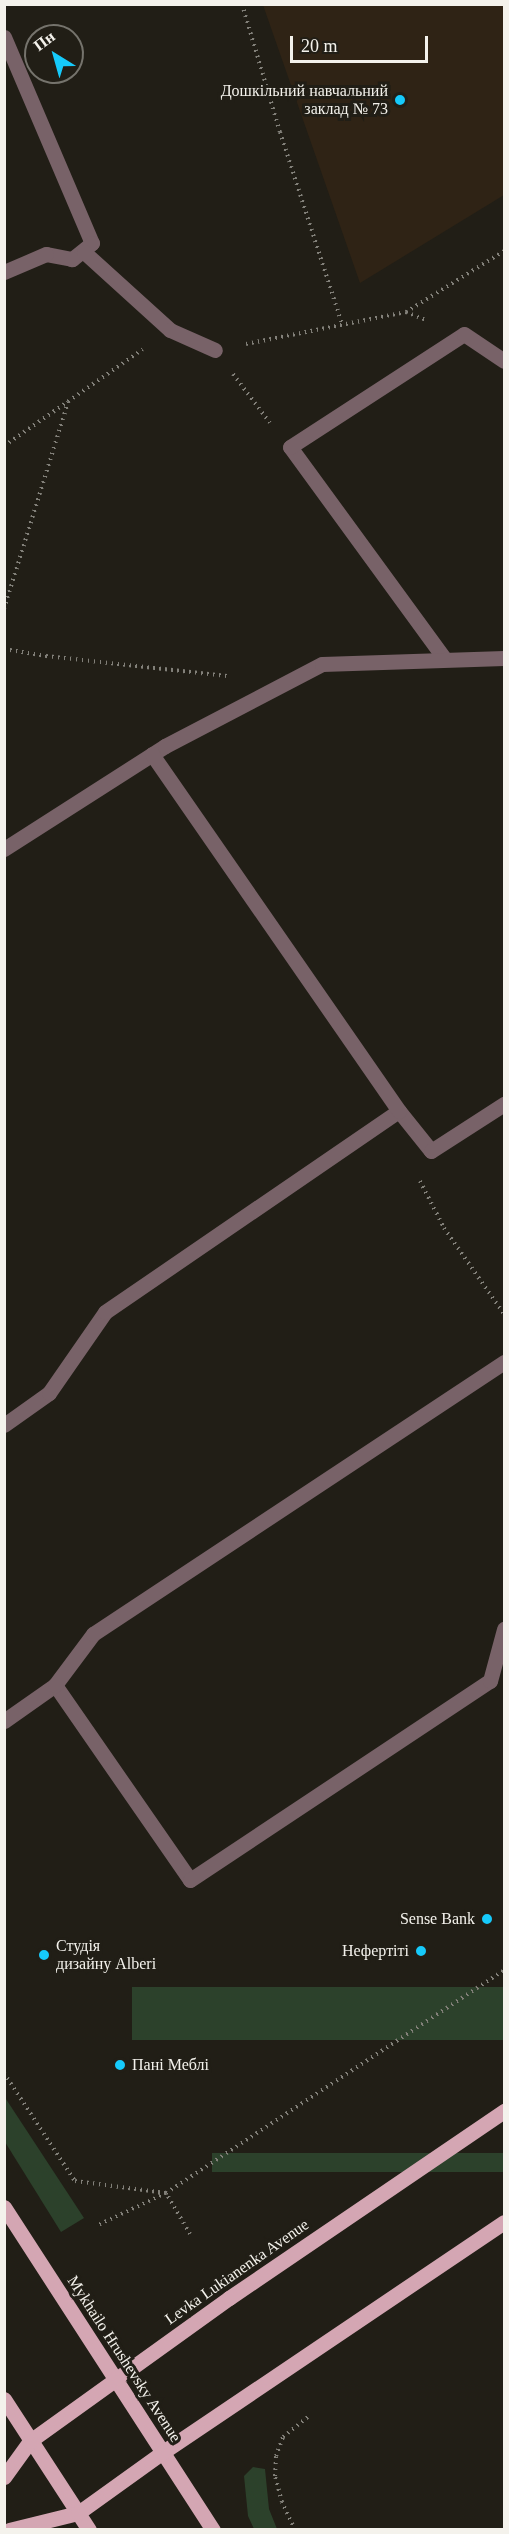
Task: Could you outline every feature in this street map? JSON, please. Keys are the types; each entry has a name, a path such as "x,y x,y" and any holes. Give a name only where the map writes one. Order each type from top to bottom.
{"main road":[{"name":"Levka Lukianenka Avenue","path":"4,2477 30,2441 229,2298 504,2110"},
{"name":"Mykhailo Hrushevsky Avenue","path":"4,2207 213,2529"},
{"path":"9,2529 78,2513 163,2452 504,2222"},
{"path":"4,2399 89,2529"}],"lane":[{"path":"4,37 92,243 84,252 72,259 46,254 4,272"},
{"path":"84,252 170,330 215,350"},
{"path":"444,658 290,447 464,334 504,361"},
{"path":"4,849 152,754 322,664 444,658 504,658"},
{"path":"152,754 399,1111 431,1151 504,1104"},
{"path":"4,1425 49,1393 105,1312 399,1111"},
{"path":"4,1721 55,1685 93,1634 504,1362"},
{"path":"55,1685 190,1880 490,1681 504,1629"}],"path":[{"path":"242,4 279,132 342,325"},
{"path":"290,447 215,350 406,312 504,251"},
{"path":"4,446 170,330"},
{"path":"4,609 68,402"},
{"path":"4,648 46,656 230,676"},
{"path":"444,1228 504,1314"},
{"path":"96,2226 166,2193 504,1970"},
{"path":"4,2073 75,2181 166,2193"},
{"path":"166,2193 190,2234"},
{"path":"295,2529 282,2502 275,2476 276,2456 283,2437 310,2415"}],"shaded area":[{"name":"Дошкільний навчальний заклад № 73","path":"263,5 504,5 504,195 360,283"}],"green space":[{"path":"132,1987 504,1987 504,2040 132,2040"},
{"path":"4,2096 84,2218 61,2232 5,2142"},
{"path":"212,2153 504,2153 504,2172 212,2172"},
{"path":"253,2467 265,2469 269,2509 277,2529 254,2529 248,2516 244,2476"}],"place":[{"name":"Дошкільний навчальний заклад № 73","path":"400,100"},
{"name":"Sense Bank","path":"487,1919"},
{"name":"Нефертіті","path":"421,1951"},
{"name":"Студія дизайну Alberi","path":"44,1955"},
{"name":"Пані Меблі","path":"120,2065"}]}
